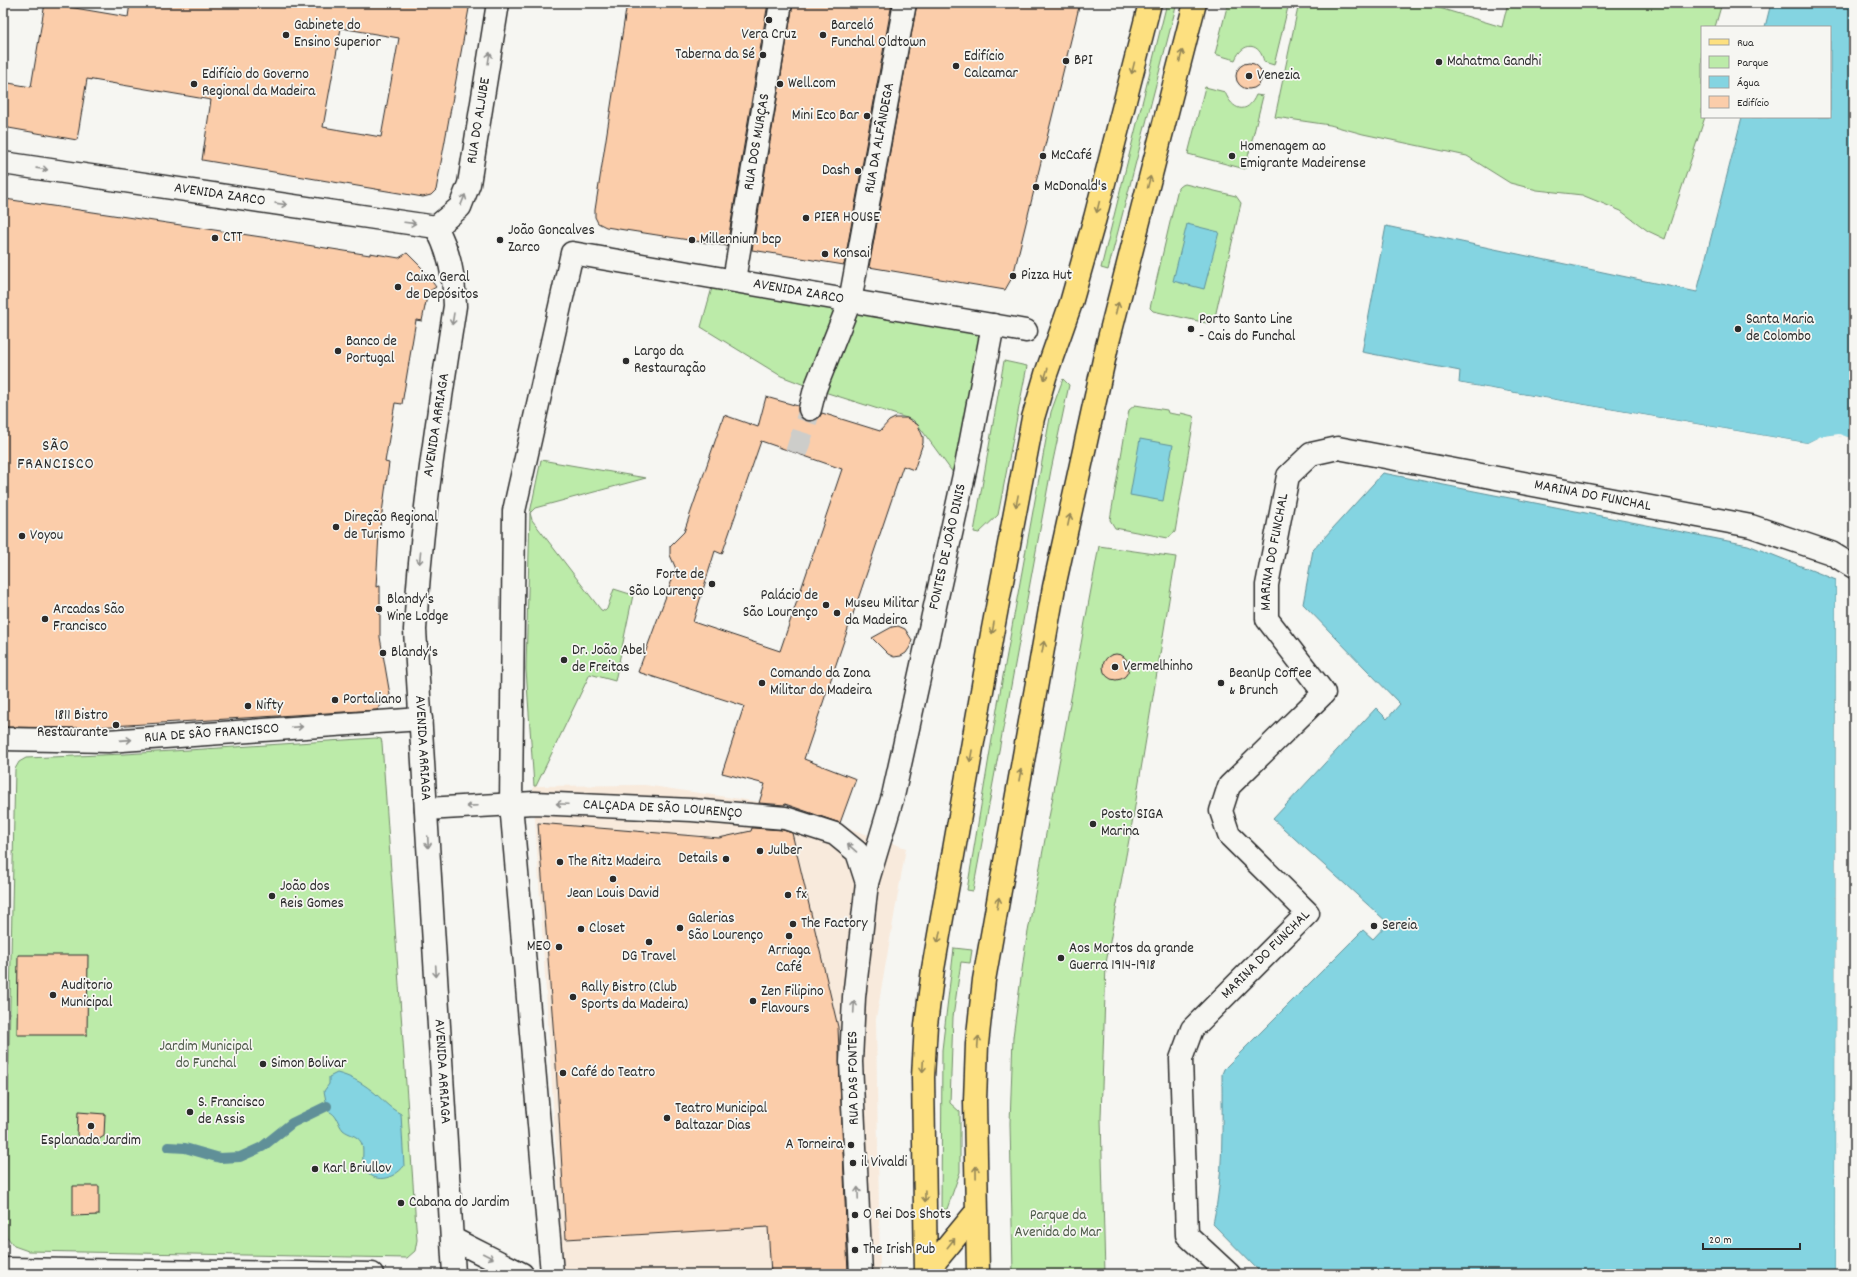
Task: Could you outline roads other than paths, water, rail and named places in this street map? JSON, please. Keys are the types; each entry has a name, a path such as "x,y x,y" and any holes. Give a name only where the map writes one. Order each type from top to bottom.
{"main road":[{"path":"926,1274 923,1077 926,1025 933,970 995,619 1033,418 1046,374 1071,303 1095,218 1150,3"},
{"path":"978,1274 975,1100 977,1044 984,980 1054,587 1107,346 1195,3"},
{"path":"926,1274 977,1211"}],"street":[{"name":"RUA DO ALJUBE","path":"436,227 460,207 469,184 498,3"},
{"name":"RUA DOS MURÇAS","path":"734,280 781,3"},
{"name":"RUA DA ALFÂNDEGA","path":"810,409 815,389 850,301 905,3"},
{"name":"AVENIDA ZARCO","path":"3,163 436,227"},
{"name":"AVENIDA ARRIAGA","path":"436,227 444,241 450,258 454,280 455,306 427,488 418,572 415,630 454,1274"},
{"name":"AVENIDA ZARCO","path":"511,804 514,511 572,252 1026,331"},
{"name":"FONTES DE JOÃO DINIS","path":"867,883 893,796 966,466 993,325"},
{"name":"MARINA DO FUNCHAL","path":"1229,1274 1187,1234 1181,1059 1192,1029 1308,913 1229,835 1221,811 1229,786 1324,693 1267,619 1267,585 1288,476 1311,454 1338,448 1751,526 1831,553 1854,568"},
{"name":"RUA DE SÃO FRANCISCO","path":"3,739 108,741 421,719"},
{"name":"CALÇADA DE SÃO LOURENÇO","path":"426,809 534,803 692,810 785,818 835,834 857,852 867,883"},
{"path":"511,804 552,1273"},
{"name":"RUA DAS FONTES","path":"861,1274 852,1062 854,997 867,883"},
{"path":"453,1239 522,1274"},
{"path":"3,1269 372,1274"}],"water":[{"path":"1771,3 1854,3 1854,439 1830,435 1807,443 1459,383 1460,371 1362,352 1386,226 1697,292 1742,118 1831,118 1831,26 1765,26"},
{"path":"1187,224 1219,232 1204,289 1173,281"},
{"path":"1140,439 1173,445 1163,501 1130,495"},
{"path":"1383,473 1748,545 1836,580 1835,1274 1262,1274 1213,1224 1217,1206 1221,1168 1222,1074 1224,1069 1363,930 1373,939 1388,923 1273,819 1376,708 1387,719 1400,704 1303,604 1313,550"},
{"path":"337,1073 363,1084 401,1114 404,1166 400,1171 389,1177 378,1178 372,1176 363,1163 363,1148 361,1142 357,1138 345,1132 336,1117 328,1111 324,1091 329,1084 329,1077"}],"waterway":[{"path":"168,1147 185,1148 220,1158 240,1157 262,1147 292,1123 327,1106"}],"tunnel":[{"path":"796,453 810,409"}],"place":[{"name":"Vera Cruz","path":"769,20"},
{"name":"Gabinete do Ensino Superior","path":"286,35"},
{"name":"Barceló Funchal Oldtown","path":"823,35"},
{"name":"Taberna da Sé","path":"763,55"},
{"name":"BPI","path":"1066,61"},
{"name":"Mahatma Gandhi","path":"1439,62"},
{"name":"Edifício Calcamar","path":"956,66"},
{"name":"Venezia","path":"1249,76"},
{"name":"Edifício do Governo Regional da Madeira","path":"194,84"},
{"name":"Well.com","path":"780,84"},
{"name":"Mini Eco Bar","path":"867,116"},
{"name":"McCafé","path":"1043,156"},
{"name":"Homenagem ao Emigrante Madeirense","path":"1232,156"},
{"name":"Dash","path":"858,171"},
{"name":"McDonald's","path":"1036,187"},
{"name":"PIER HOUSE","path":"806,218"},
{"name":"CTT","path":"215,238"},
{"name":"João Goncalves Zarco","path":"500,240"},
{"name":"Millennium bcp","path":"692,240"},
{"name":"Konsai","path":"825,254"},
{"name":"Pizza Hut","path":"1013,276"},
{"name":"Caixa Geral de Depósitos","path":"398,287"},
{"name":"Porto Santo Line - Cais do Funchal","path":"1191,329"},
{"name":"Santa Maria de Colombo","path":"1738,329"},
{"name":"Banco de Portugal","path":"338,351"},
{"name":"Largo da Restauração","path":"626,361"},
{"name":"Direção Regional de Turismo","path":"336,527"},
{"name":"Voyou","path":"22,536"},
{"name":"Forte de São Lourenço","path":"712,584"},
{"name":"Palácio de São Lourenço","path":"826,605"},
{"name":"Blandy's Wine Lodge","path":"379,609"},
{"name":"Museu Militar da Madeira","path":"837,613"},
{"name":"Arcadas São Francisco","path":"45,619"},
{"name":"Blandy's","path":"383,653"},
{"name":"Dr. João Abel de Freitas","path":"564,660"},
{"name":"Vermelhinho","path":"1115,667"},
{"name":"Comando da Zona Militar da Madeira","path":"762,683"},
{"name":"BeanUp Coffee & Brunch","path":"1221,683"},
{"name":"Portaliano","path":"335,700"},
{"name":"Nifty","path":"248,706"},
{"name":"1811 Bistro Restaurante","path":"116,725"},
{"name":"Posto SIGA Marina","path":"1093,824"},
{"name":"Julber","path":"760,851"},
{"name":"Details","path":"726,859"},
{"name":"The Ritz Madeira","path":"560,862"},
{"name":"Jean Louis David","path":"613,879"},
{"name":"fx","path":"788,895"},
{"name":"João dos Reis Gomes","path":"272,896"},
{"name":"The Factory","path":"793,924"},
{"name":"Sereia","path":"1374,926"},
{"name":"Galerias São Lourenço","path":"680,928"},
{"name":"Closet","path":"581,929"},
{"name":"Arriaga Café","path":"789,936"},
{"name":"DG Travel","path":"649,942"},
{"name":"MEO","path":"559,947"},
{"name":"Aos Mortos da grande Guerra 1914-1918","path":"1061,958"},
{"name":"Auditorio Municipal","path":"53,995"},
{"name":"Rally Bistro (Club Sports da Madeira)","path":"573,997"},
{"name":"Zen Filipino Flavours","path":"753,1001"},
{"name":"Simon Bolivar","path":"263,1064"},
{"name":"Café do Teatro","path":"563,1073"},
{"name":"S. Francisco de Assis","path":"190,1112"},
{"name":"Teatro Municipal Baltazar Dias","path":"667,1118"},
{"name":"Esplanada Jardim","path":"91,1126"},
{"name":"A Torneira","path":"851,1145"},
{"name":"il Vivaldi","path":"853,1163"},
{"name":"Karl Briullov","path":"315,1169"},
{"name":"Cabana do Jardim","path":"401,1203"},
{"name":"O Rei Dos Shots","path":"855,1215"},
{"name":"The Irish Pub","path":"855,1250"}],"district":[{"name":"SÃO FRANCISCO","path":"56,455"}],"park label":[{"name":"Jardim Municipal do Funchal","path":"206,1056"},
{"name":"Parque da Avenida do Mar","path":"1058,1224"}]}
